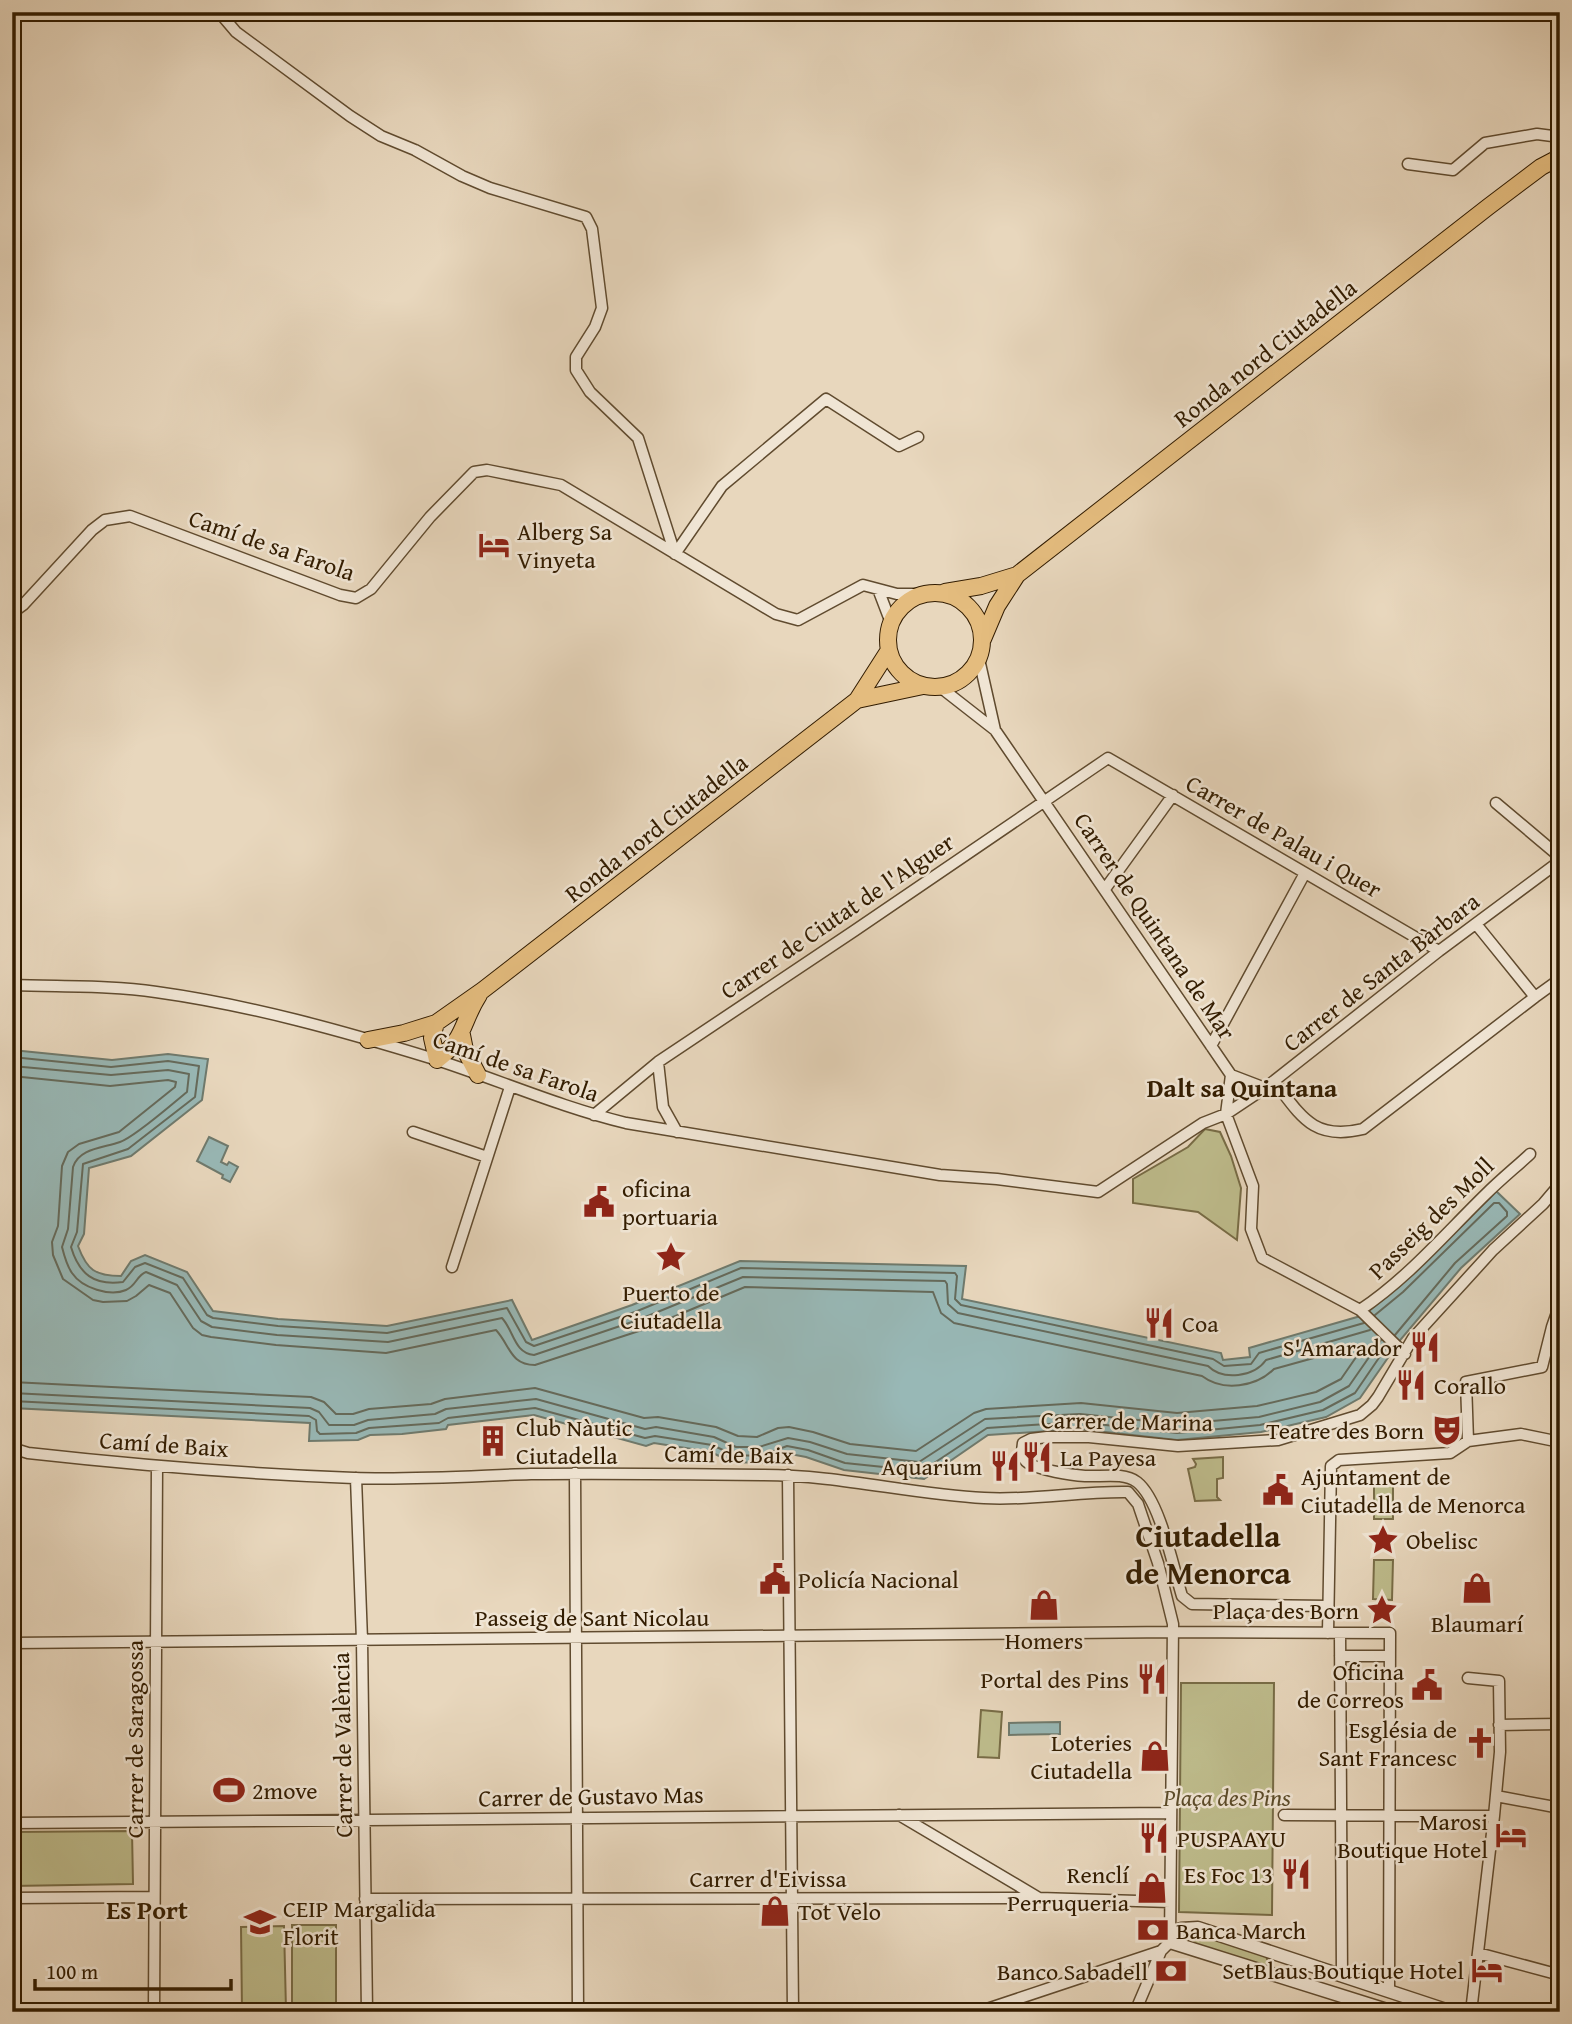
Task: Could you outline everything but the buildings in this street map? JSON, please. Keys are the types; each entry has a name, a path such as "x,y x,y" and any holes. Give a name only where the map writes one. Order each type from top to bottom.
{"main road":[{"name":"Ronda nord Ciutadella","path":"1541,167 1560,144"},
{"name":"Ronda nord Ciutadella","path":"983,639 997,606 1017,575 1541,167 1560,157"},
{"name":"Ronda nord Ciutadella","path":"942,593 981,586 1017,575"},
{"path":"942,593 957,597 972,609 981,625 983,639 979,659 972,671 960,681 940,687 923,686 907,678 896,666 889,650 888,636 898,609 907,601 920,594 942,593"},
{"name":"Ronda nord Ciutadella","path":"368,1040 436,1023 482,990 857,700 889,650"},
{"name":"Ronda nord Ciutadella","path":"857,700 923,686"},
{"path":"436,1023 432,1038 437,1060 453,1048 482,990"},
{"path":"461,1035 465,1050 478,1075"}],"street":[{"path":"219,12 236,32 381,136 490,188 586,217 592,229 602,308 595,327 576,357 576,370 590,392 638,438 675,554"},
{"path":"1408,163 1453,170 1485,143 1537,134 1560,137"},
{"path":"675,554 722,486 827,399 899,446 918,437"},
{"name":"Camí de sa Farola","path":"12,613 23,605 92,530 105,520 130,516 340,595 356,598 371,589 430,517 464,481 474,472 488,470 561,485 776,614 798,620 863,585 878,589"},
{"path":"878,589 897,594 920,594"},
{"path":"878,589 891,623"},
{"path":"979,659 995,730"},
{"path":"940,687 995,730"},
{"name":"Carrer de Quintana de Mar","path":"995,730 1231,1075"},
{"name":"Carrer de Ciutat de l'Alguer","path":"594,1115 658,1062 1108,758"},
{"name":"Carrer de Palau i Quer","path":"1108,758 1440,951"},
{"path":"1105,889 1172,795"},
{"path":"1496,803 1560,859"},
{"name":"Carrer de Santa Bàrbara","path":"1098,1192 1203,1123 1226,1114 1270,1084 1560,859"},
{"path":"1211,1046 1305,873"},
{"path":"1476,924 1535,997"},
{"path":"1405,1354 1362,1313 1262,1258 1251,1229 1253,1186 1226,1114 1231,1075 1270,1084 1306,1121 1325,1130 1345,1134 1363,1129 1560,979"},
{"name":"Camí de sa Farola","path":"12,985 153,991 276,1015 368,1040 437,1060 594,1115 677,1132 940,1175 1098,1192"},
{"path":"658,1062 663,1107 677,1132"},
{"path":"452,1267 510,1087"},
{"path":"413,1132 487,1157"},
{"name":"Passeig des Moll","path":"1362,1313 1530,1154"},
{"name":"Carrer de Marina","path":"1328,1606 1192,1604 1182,1596 1154,1504 1137,1482 1115,1475 1084,1476 1046,1469 1027,1462 1022,1455 1023,1443 1047,1437 1089,1437 1178,1446 1278,1440 1360,1415 1378,1397 1413,1338 1493,1250 1543,1205 1560,1184"},
{"path":"1468,1441 1466,1382 1542,1367 1560,1304"},
{"path":"1548,1344 1560,1346"},
{"path":"1336,1994 1342,1976 1340,1656 1328,1606 1331,1466 1339,1460 1450,1453 1468,1441 1521,1434 1560,1442"},
{"name":"Camí de Baix","path":"12,1448 28,1453 157,1466 356,1478 575,1474 788,1475 849,1481 928,1494 988,1498 1025,1498 1094,1491 1128,1492 1138,1504 1158,1563 1168,1598 1173,1632"},
{"name":"Carrer de Saragossa","path":"153,2012 157,1466"},
{"path":"575,1474 578,2012"},
{"path":"788,1475 793,2012"},
{"name":"Carrer de València","path":"356,1478 362,1640 367,2012"},
{"path":"1166,1946 1170,1902 1173,1632 1390,1633 1389,1991"},
{"name":"Passeig de Sant Nicolau","path":"12,1643 1173,1632"},
{"path":"1340,1656 1390,1656"},
{"path":"1468,1678 1499,1681 1500,1752 1471,2012"},
{"path":"1499,1725 1560,1724"},
{"path":"1496,1796 1560,1808"},
{"name":"Carrer de Gustavo Mas","path":"12,1823 1171,1813"},
{"path":"897,1814 1039,1898"},
{"path":"1284,1815 1494,1816"},
{"path":"12,1898 154,1897"},
{"name":"Carrer d'Eivissa","path":"365,1899 1039,1898 1170,1902"},
{"path":"1135,2012 1166,1946 1181,1929 1198,1928 1389,1991 1414,2006 1452,2012"},
{"path":"978,2012 1166,1946 1278,1976 1393,2012"},
{"path":"1478,1953 1560,1975"},
{"path":"1278,1976 1284,1956"}],"green space":[{"path":"1205,1129 1220,1132 1241,1188 1237,1240 1198,1212 1133,1203 1133,1179 1188,1147"},
{"path":"1223,1457 1223,1478 1217,1479 1217,1497 1220,1500 1195,1501 1188,1469 1195,1467 1193,1459"},
{"path":"1374,1479 1393,1479 1393,1519 1374,1519"},
{"path":"1374,1560 1393,1560 1392,1600 1373,1599"},
{"name":"Plaça des Pins","path":"1181,1683 1274,1683 1272,1915 1179,1912"},
{"path":"981,1710 1002,1712 999,1758 978,1757"},
{"path":"132,1831 133,1884 12,1886 12,1832"},
{"path":"292,1925 336,1925 336,2009 292,2009"},
{"path":"284,1926 286,2010 242,2011 241,1927"},
{"path":"1199,1933 1266,1955 1268,1963 1266,1966 1194,1945 1191,1937"}],"water":[{"path":"12,1050 112,1060 168,1054 208,1059 202,1100 131,1156 89,1168 84,1234 78,1246 85,1261 98,1273 121,1276 131,1261 145,1255 187,1272 213,1311 278,1319 387,1326 512,1300 532,1340 632,1305 740,1261 966,1266 962,1299 1221,1353 1223,1360 1250,1357 1249,1348 1364,1315 1398,1287 1496,1191 1520,1214 1461,1268 1401,1339 1360,1398 1326,1417 1261,1432 1177,1440 1079,1429 988,1435 924,1479 844,1470 785,1453 763,1463 731,1462 711,1452 654,1443 646,1446 534,1415 448,1425 446,1429 370,1435 358,1440 309,1441 310,1423 12,1408"},
{"path":"209,1137 228,1146 221,1162 227,1165 229,1162 238,1167 230,1182 222,1178 223,1175 197,1161"},
{"path":"1060,1722 1060,1734 1009,1735 1009,1723"}],"place":[{"name":"Alberg Sa Vinyeta","path":"494,545"},
{"name":"oficina portuaria","path":"599,1202"},
{"name":"Puerto de Ciutadella","path":"671,1257"},
{"name":"Coa","path":"1159,1323"},
{"name":"S'Amarador","path":"1425,1347"},
{"name":"Corallo","path":"1411,1385"},
{"name":"Teatre des Born","path":"1447,1430"},
{"name":"Club Nàutic Ciutadella","path":"493,1441"},
{"name":"La Payesa","path":"1037,1457"},
{"name":"Aquarium","path":"1005,1466"},
{"name":"Ajuntament de Ciutadella de Menorca","path":"1278,1490"},
{"name":"Obelisc","path":"1383,1540"},
{"name":"Policía Nacional","path":"775,1579"},
{"name":"Blaumarí","path":"1477,1588"},
{"name":"Homers","path":"1044,1605"},
{"name":"Plaça des Born","path":"1382,1610"},
{"name":"Portal des Pins","path":"1152,1679"},
{"name":"Oficina de Correos","path":"1427,1685"},
{"name":"Església de Sant Francesc","path":"1480,1743"},
{"name":"Loteries Ciutadella","path":"1155,1756"},
{"name":"2move","path":"229,1790"},
{"name":"Marosi Boutique Hotel","path":"1511,1835"},
{"name":"PUSPAAYU","path":"1154,1838"},
{"name":"Es Foc 13","path":"1296,1874"},
{"name":"Renclí Perruqueria","path":"1152,1888"},
{"name":"Tot Velo","path":"775,1911"},
{"name":"CEIP Margalida Florit","path":"260,1922"},
{"name":"Banca March","path":"1153,1930"},
{"name":"SetBlaus Boutique Hotel","path":"1487,1970"},
{"name":"Banco Sabadell","path":"1171,1971"}],"district":[{"name":"Dalt sa Quintana","path":"1242,1087"},
{"name":"Ciutadella de Menorca","path":"1208,1554"},
{"name":"Es Port","path":"147,1909"}]}
